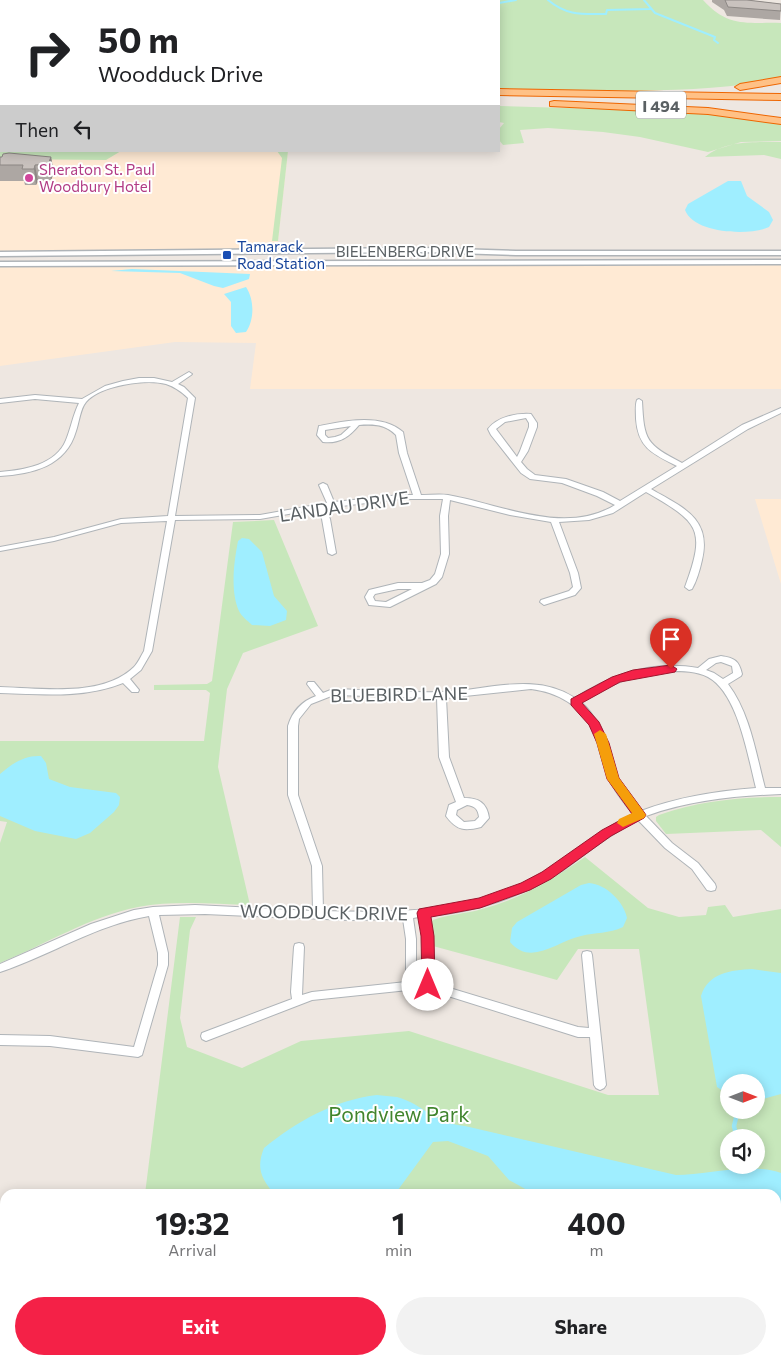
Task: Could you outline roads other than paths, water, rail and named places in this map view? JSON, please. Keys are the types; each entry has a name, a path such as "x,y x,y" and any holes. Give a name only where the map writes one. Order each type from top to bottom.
{"highway":[{"path":"592,93 706,91 781,80"},
{"name":"I 494","path":"500,92 781,97"},
{"name":"I 494","path":"500,102 781,106"},
{"path":"541,103 708,111 781,120"}],"street":[{"name":"BIELENBERG DRIVE","path":"0,254 424,250 516,253 781,253"},
{"name":"BIELENBERG DRIVE","path":"0,264 781,262"},
{"path":"175,383 189,374"},
{"path":"0,474 29,470 58,455 69,441 83,401 95,391 120,383 148,381 175,383 188,392 192,398 193,404 148,651 144,663 125,680 113,686 85,690 0,690"},
{"path":"0,401 35,396 83,401"},
{"path":"639,401 640,432 644,442 655,452 682,466"},
{"name":"LANDAU DRIVE","path":"0,550 54,539 121,521 172,518 260,517 378,498 447,497 510,513 554,520 589,518 621,505 745,427 781,410"},
{"path":"517,462 524,451 533,423 528,416 500,421 492,429 517,462 524,471 533,476 563,481 600,494 621,505"},
{"path":"357,423 386,424 400,434 403,453 418,497"},
{"path":"323,485 332,505"},
{"path":"646,489 688,514 701,532 701,552 689,587"},
{"path":"422,586 382,589 372,592 370,597 372,603 387,605 433,582 440,575 445,554 444,516 447,497"},
{"path":"320,506 326,519 332,553"},
{"path":"544,602 568,595 577,588 574,573 554,520"},
{"path":"700,671 714,660 726,659 731,661 736,665 738,674 722,684"},
{"path":"575,702 601,686 633,674 671,669 700,671 722,684 745,731 761,792"},
{"path":"125,680 135,690"},
{"path":"311,684 320,696"},
{"name":"BLUEBIRD LANE","path":"318,914 316,866 294,795 293,726 301,709 308,702 320,696 345,691 441,695 531,686 552,690 575,702 593,722 603,743 613,779 640,815 667,844 696,867 711,887"},
{"path":"441,695 444,757 461,802"},
{"name":"WOODDUCK DRIVE","path":"0,968 34,956 91,928 133,914 153,911 196,910 318,914 406,914 423,913 480,903 525,886 547,875 606,833 640,815 696,797 781,792"},
{"path":"0,1040 50,1041 138,1052 163,965 163,953 153,911"},
{"path":"423,913 428,936 428,985"},
{"path":"406,914 411,940 411,985"},
{"path":"298,1001 296,992 299,947"},
{"path":"587,955 600,1085"},
{"path":"206,1036 315,995 411,985 428,985 573,1030 594,1033"}],"water":[{"path":"728,181 741,181 747,196 769,212 773,220 769,227 749,232 723,231 699,224 690,218 685,210 688,204"},
{"path":"132,269 250,274 249,279 223,288 180,273 111,271"},
{"path":"246,287 252,303 251,321 246,332 236,333 231,326 231,302 224,294"},
{"path":"242,538 249,539 262,552 274,596 287,611 286,620 270,626 252,625 240,613 234,595 234,576 238,541"},
{"path":"41,756 46,763 49,779 70,787 116,793 120,797 119,805 114,812 90,833 76,839 35,831 0,816 0,774 24,759"},
{"path":"589,883 608,890 618,900 627,918 623,927 612,931 581,936 535,952 518,949 510,942 512,928 517,922 581,885"},
{"path":"752,969 781,973 781,1094 765,1098 765,1074 720,1074 720,1089 717,1087 701,996 709,982 721,974 736,970"},
{"path":"377,1095 397,1097 454,1124 676,1175 720,1171 720,1174 765,1174 765,1170 770,1170 781,1173 781,1189 525,1189 509,1180 488,1156 448,1141 433,1142 399,1189 270,1189 263,1178 260,1167 264,1148 290,1129 317,1113 346,1102"}],"waterway":[{"path":"500,3 516,0"},
{"path":"548,0 562,9 582,14 606,14 607,10 651,9"},
{"path":"644,0 655,13 715,37 714,40 718,43"},
{"path":"735,1129 736,1119"}],"place":[{"name":"Sheraton St. Paul Woodbury Hotel","path":"29,178"},
{"name":"Tamarack Road Station","path":"227,255"}],"park label":[{"name":"Pondview Park","path":"399,1113"}]}
